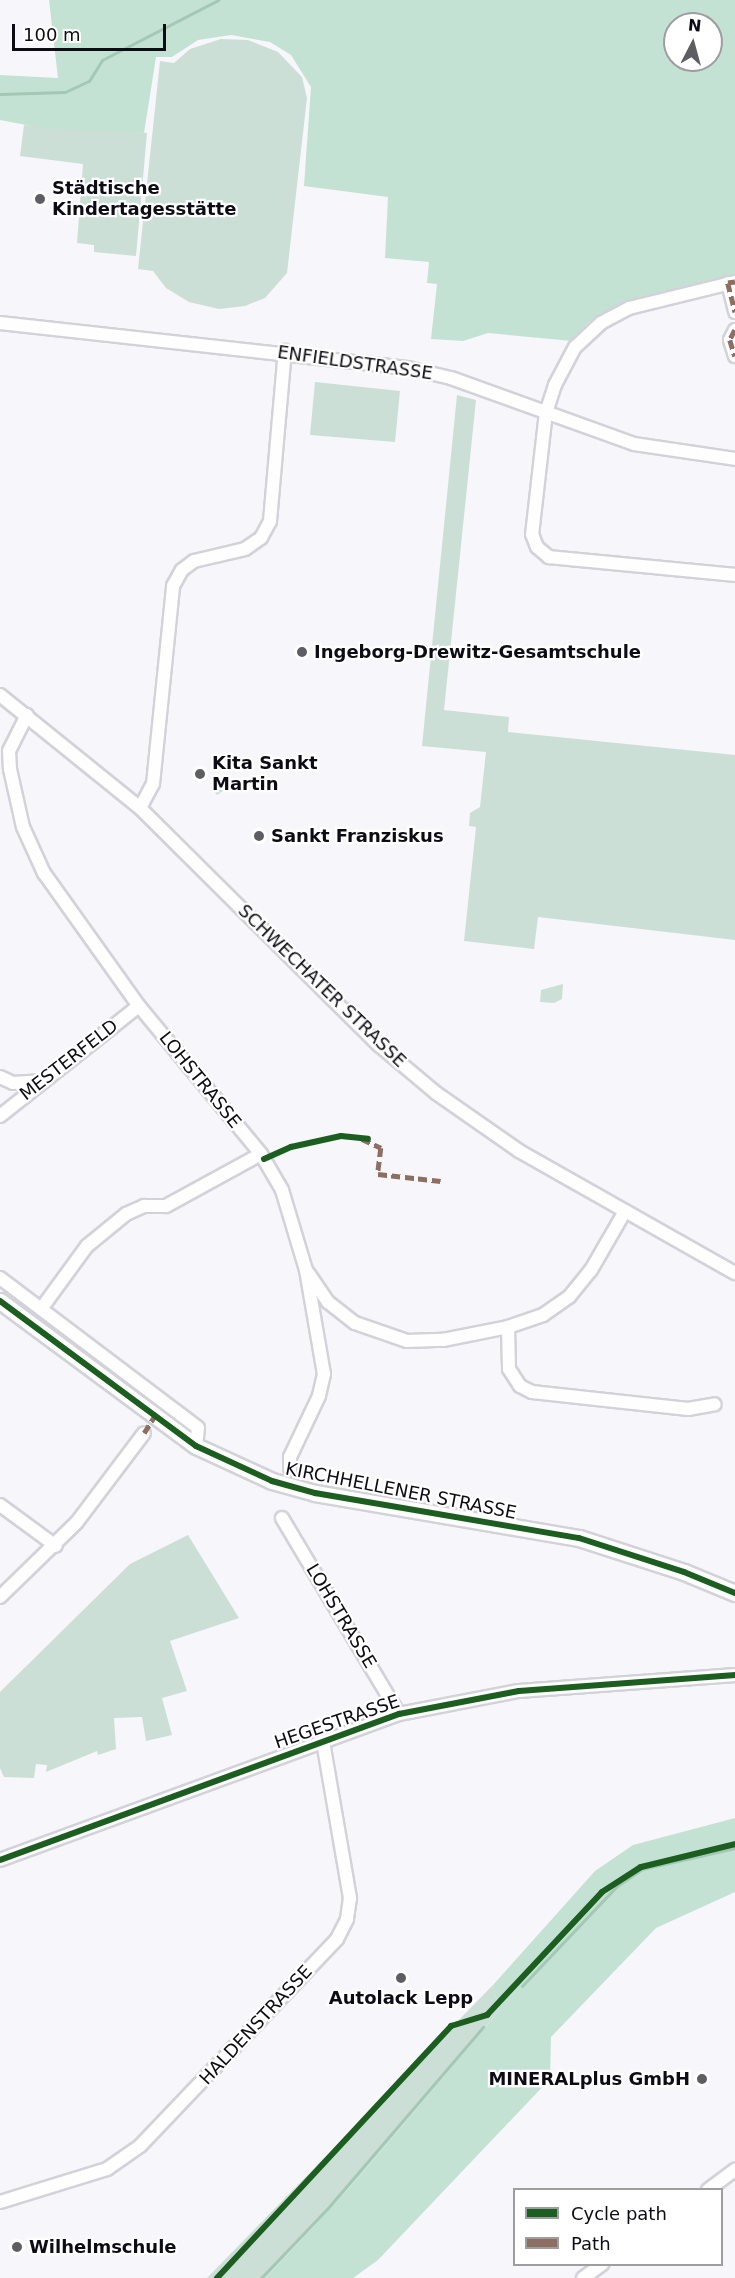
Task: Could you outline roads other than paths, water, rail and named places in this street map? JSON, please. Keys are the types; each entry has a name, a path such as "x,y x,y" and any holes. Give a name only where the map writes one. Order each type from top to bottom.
{"main road":[{"name":"KIRCHHELLENER STRASSE","path":"0,1301 196,1446 292,1488 579,1539 684,1572 735,1593"}],"street":[{"path":"735,312 732,283 629,308 601,323 574,347 555,385 546,412 532,534 540,550 549,556 735,575"},
{"name":"ENFIELDSTRASSE","path":"0,323 285,351 438,374 634,444 735,459"},
{"path":"735,330 730,340 735,356"},
{"path":"140,808 153,784 173,586 182,570 194,561 253,544 261,538 270,521 285,351"},
{"name":"SCHWECHATER STRASSE","path":"0,694 140,808 412,1074 519,1151 735,1274"},
{"name":"LOHSTRASSE","path":"27,715 9,751 12,786 28,843 44,873 139,1006 261,1154 282,1190 306,1270 324,1374 319,1396 290,1457 290,1469"},
{"name":"MESTERFELD","path":"0,1116 139,1006"},
{"path":"0,1077 13,1083 42,1081"},
{"path":"42,1310 87,1246 126,1214 144,1206 166,1206 261,1154"},
{"path":"306,1270 328,1302 355,1323 377,1333 425,1341 508,1327 543,1315 569,1298 591,1270 625,1211"},
{"path":"0,1278 198,1428 196,1446"},
{"path":"508,1327 509,1369 520,1386 532,1392 688,1409 715,1404"},
{"path":"0,1597 56,1546 98,1497 144,1433"},
{"path":"0,1505 56,1546"},
{"name":"LOHSTRASSE","path":"282,1518 399,1714"},
{"name":"HEGESTRASSE","path":"0,1860 399,1714 519,1691 735,1675"},
{"name":"HALDENSTRASSE","path":"0,2202 98,2173 140,2146 337,1939 347,1919 350,1898 323,1742"},
{"path":"711,2188 735,2170"},
{"path":"583,2278 601,2266"}],"waterway":[{"path":"0,94 65,92 89,81 102,60 218,0"},
{"path":"522,1986 617,1886 642,1869 735,1848"},
{"path":"261,2278 327,2209 483,2027"}],"place":[{"name":"Städtische Kindertagesstätte","path":"40,199"},
{"name":"Ingeborg-Drewitz-Gesamtschule","path":"302,652"},
{"name":"Kita Sankt Martin","path":"200,774"},
{"name":"Sankt Franziskus","path":"259,836"},
{"name":"Autolack Lepp","path":"401,1978"},
{"name":"MINERALplus GmbH","path":"702,2079"},
{"name":"Wilhelmschule","path":"17,2247"}]}
